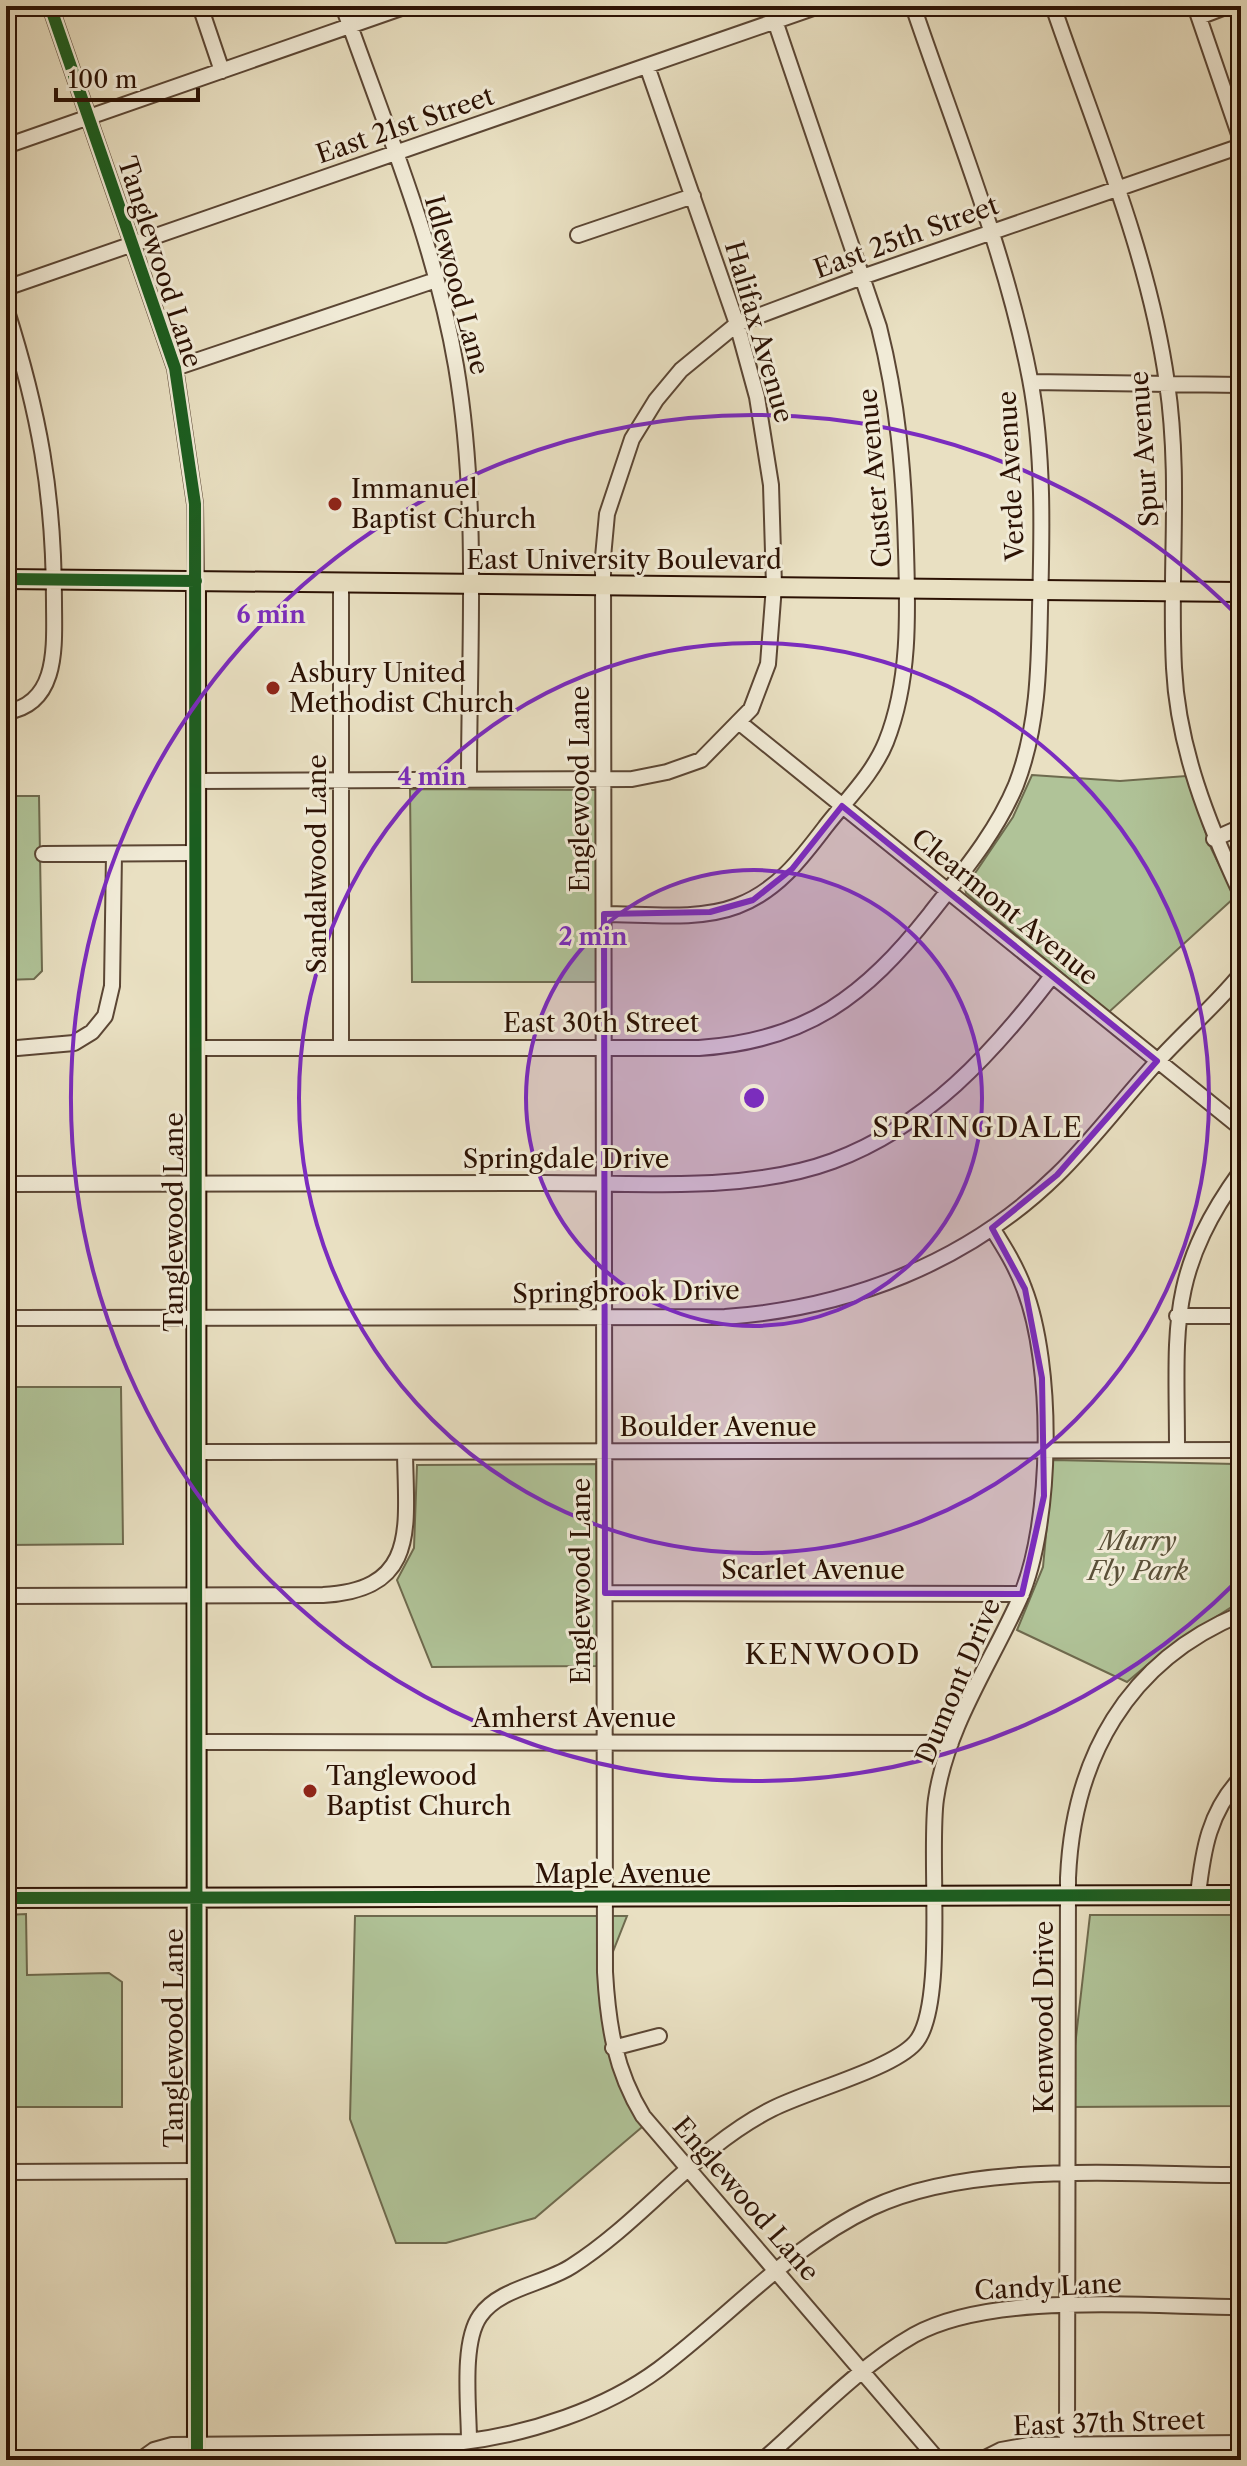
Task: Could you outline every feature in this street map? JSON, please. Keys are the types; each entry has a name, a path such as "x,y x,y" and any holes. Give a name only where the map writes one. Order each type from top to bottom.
{"main road":[{"name":"East University Boulevard","path":"6,579 1241,592"},
{"name":"Tanglewood Lane","path":"196,581 197,2452"},
{"name":"Maple Avenue","path":"6,1898 1241,1895"}],"street":[{"name":"Tanglewood Lane","path":"50,6 175,368 194,493 196,581"},
{"path":"200,6 222,71"},
{"name":"Idlewood Lane","path":"343,6 436,280 450,335 462,409 468,489 469,779"},
{"path":"6,146 407,6"},
{"name":"Custer Avenue","path":"604,914 710,912 753,900 792,869 876,764 899,700 907,587 900,424 879,327 770,6"},
{"name":"East 21st Street","path":"6,288 819,6"},
{"name":"Verde Avenue","path":"913,6 1016,317 1031,382 1039,456 1039,674 1032,730 1016,785 990,835 948,892"},
{"name":"Spur Avenue","path":"1053,6 1150,297 1167,384 1175,487 1174,671 1186,749 1214,839 1241,894"},
{"path":"1228,6 1197,11 1241,143"},
{"name":"Halifax Avenue","path":"195,781 632,779 667,772 701,760 740,723 764,680 774,586 766,442 737,324 647,66"},
{"name":"East 25th Street","path":"632,439 656,400 681,370 737,324 1241,143"},
{"path":"578,235 693,196"},
{"path":"175,368 436,280"},
{"path":"6,308 44,447 50,487 54,579 54,637 49,678 32,703 6,712"},
{"path":"1031,382 1241,385"},
{"name":"Englewood Lane","path":"632,439 607,514 604,585 605,1972 613,2048 627,2089 643,2116 938,2460"},
{"name":"Sandalwood Lane","path":"341,583 341,1048"},
{"name":"Clearmont Avenue","path":"740,723 1241,1128"},
{"path":"1214,839 1241,827"},
{"path":"43,854 195,853"},
{"path":"6,1049 74,1043 92,1032 105,1016 112,986 114,854"},
{"name":"East 30th Street","path":"196,1048 727,1046 793,1030 838,1007 869,982 948,892"},
{"path":"1157,1061 1241,974"},
{"name":"Springdale Drive","path":"6,1184 605,1182 760,1178 815,1167 863,1148 920,1114 969,1073 1052,976"},
{"name":"Springbrook Drive","path":"6,1318 605,1318 769,1314 835,1301 901,1278 992,1228 1057,1175 1157,1061"},
{"path":"1177,1450 1177,1316 1194,1249 1217,1204 1241,1171"},
{"name":"Dumont Drive","path":"469,2441 471,2338 483,2311 499,2299 542,2282 587,2256 688,2169 769,2110 897,2056 917,2042 931,2005 932,1839 936,1795 951,1743 1022,1594 1033,1557 1044,1496 1042,1378 1034,1320 1011,1259 992,1228"},
{"path":"1177,1316 1241,1316"},
{"name":"Boulder Avenue","path":"196,1452 1241,1450"},
{"path":"6,1596 323,1595 351,1593 372,1586 390,1571 401,1548 406,1505 405,1452"},
{"name":"Scarlet Avenue","path":"605,1593 1022,1594"},
{"name":"Kenwood Drive","path":"1067,2443 1068,1895 1075,1811 1088,1765 1111,1721 1143,1681 1177,1650 1241,1614"},
{"name":"Amherst Avenue","path":"196,1742 951,1743"},
{"path":"1198,1895 1203,1854 1212,1821 1241,1778"},
{"path":"613,2048 659,2036"},
{"path":"6,2172 197,2171"},
{"path":"140,2460 163,2446 197,2452 469,2441 501,2436 587,2409 658,2370 775,2269 848,2220 901,2196 982,2178 1241,2175"},
{"name":"Candy Lane","path":"763,2460 863,2372 916,2334 962,2316 1006,2308 1241,2307"},
{"name":"East 37th Street","path":"981,2460 1015,2447 1067,2443 1241,2443"}],"highlighted area":[{"path":"842,806 1157,1061 1057,1175 992,1228 1025,1289 1042,1378 1044,1496 1022,1594 605,1593 604,914 710,912 753,900 792,869"}],"green space":[{"path":"1032,775 1120,781 1186,776 1211,848 1235,897 1109,1012 966,893 965,888 1013,817"},
{"path":"410,789 597,790 598,982 412,982"},
{"path":"6,796 39,796 42,971 34,979 6,980"},
{"path":"6,1387 121,1387 123,1544 6,1545"},
{"name":"Murry Fly Park","path":"1053,1460 1235,1464 1233,1606 1166,1649 1127,1682 1017,1630 1043,1567"},
{"path":"596,1464 599,1666 432,1667 397,1580 414,1548 417,1465"},
{"path":"26,1914 27,1975 109,1973 122,1982 122,2107 6,2107 6,1915"},
{"path":"1090,1915 1241,1915 1241,2106 1068,2107"},
{"path":"355,1916 627,1916 605,1972 609,2029 648,2122 535,2218 446,2243 396,2243 350,2119"},
{"path":"1239,2443 1239,2460 981,2460 998,2451"}],"cycle path":[{"path":"50,6 175,368 195,504 197,2460"},
{"path":"6,579 196,581"},
{"path":"6,1898 1241,1895"}],"place":[{"name":"Immanuel Baptist Church","path":"335,504"},
{"name":"Asbury United Methodist Church","path":"273,688"},
{"name":"Tanglewood Baptist Church","path":"310,1791"}],"district":[{"name":"SPRINGDALE","path":"978,1127"},
{"name":"KENWOOD","path":"833,1654"}]}
